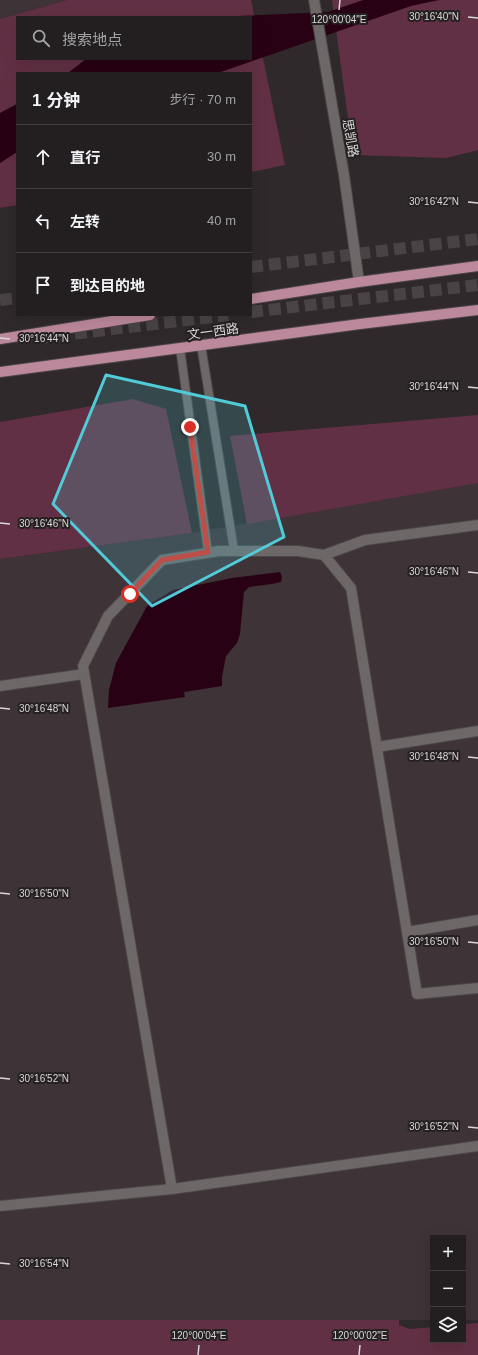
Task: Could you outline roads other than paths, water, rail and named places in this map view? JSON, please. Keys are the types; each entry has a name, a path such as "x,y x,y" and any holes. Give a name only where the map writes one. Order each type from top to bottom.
{"main road":[{"path":"252,299 359,282 478,266"},
{"name":"文一西路","path":"0,372 360,324 478,310"},
{"path":"0,339 144,316"}],"street":[{"name":"思凯路","path":"314,0 344,175 359,282"},
{"path":"172,1189 83,666 108,616 162,560 208,552 234,550 298,551 324,555 365,540 478,525"},
{"path":"324,555 351,588 417,994 478,988"},
{"path":"0,686 84,674"},
{"path":"377,747 478,731"},
{"path":"407,932 478,920"},
{"path":"0,1206 172,1189 478,1146"}],"lane":[{"path":"201,345 234,550"},
{"path":"180,348 208,552"}],"tunnel":[{"path":"252,267 478,239"},
{"path":"252,312 478,285"},
{"path":"0,300 16,298"},
{"path":"39,338 220,316"}]}
